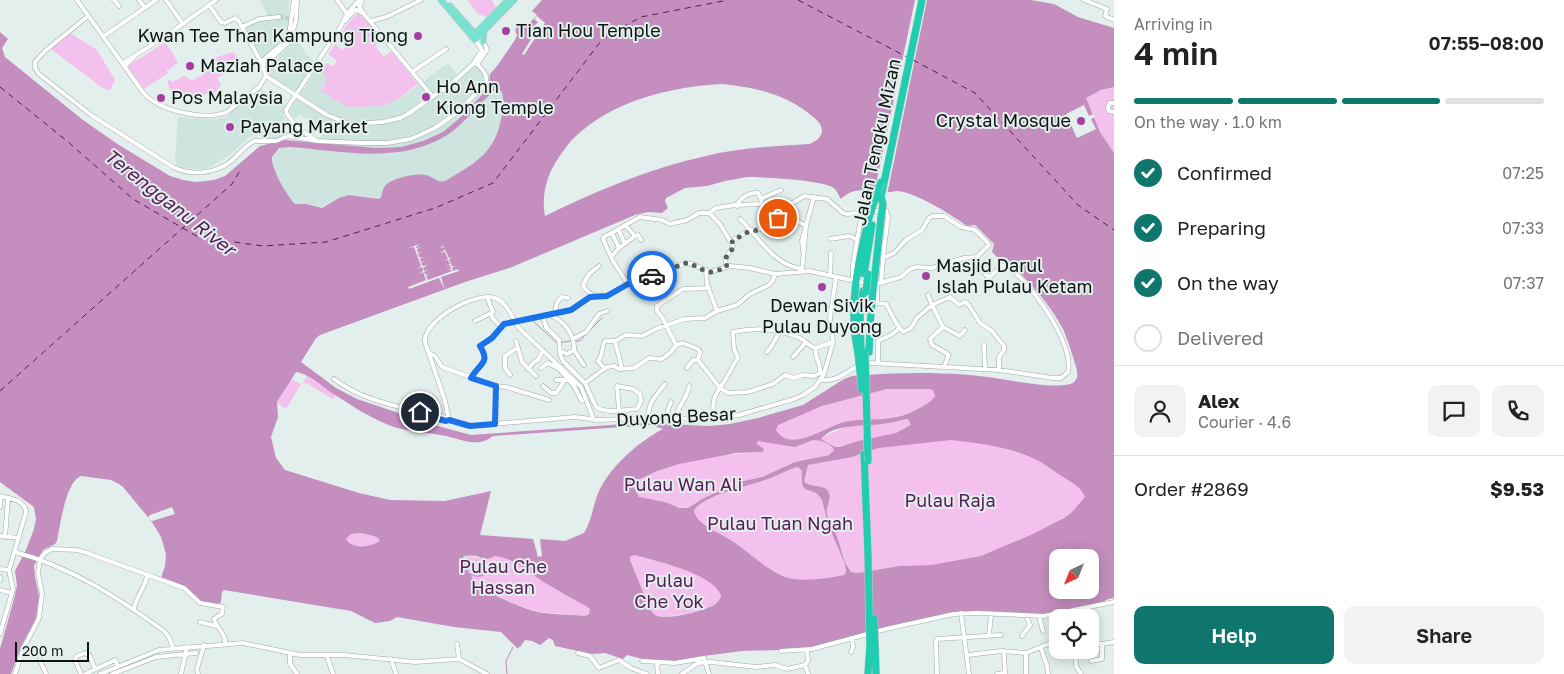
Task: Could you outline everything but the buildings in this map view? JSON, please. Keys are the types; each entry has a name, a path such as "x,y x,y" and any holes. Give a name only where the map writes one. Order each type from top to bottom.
{"highway":[{"name":"Jalan Tengku Mizan","path":"864,353 860,313 880,182 921,0"},
{"name":"Jalan Tengku Mizan","path":"875,216 883,204 881,198 921,0"},
{"path":"875,216 860,253 854,282 853,315 864,353 873,647 877,674"},
{"path":"867,461 863,399 864,353 877,284 875,216"},
{"path":"869,674 873,647"}],"main road":[{"path":"441,0 475,37"},
{"path":"446,0 470,28 475,37"},
{"path":"475,37 511,0"},
{"path":"470,28 483,29"},
{"path":"483,29 483,42"}],"street":[{"path":"77,0 150,101 174,110 215,115 227,112 259,87 266,76"},
{"path":"114,0 119,6"},
{"path":"139,0 145,8"},
{"path":"104,37 156,0"},
{"path":"166,0 183,24"},
{"path":"124,65 216,0"},
{"path":"262,64 290,35 296,0"},
{"path":"337,0 348,14"},
{"path":"317,140 299,129 286,112 348,14 361,0"},
{"path":"361,0 359,6 364,14 376,26 431,98"},
{"path":"371,21 386,17 420,0"},
{"path":"1084,0 1107,9 1105,16 1114,20"},
{"path":"209,5 221,22 235,18 262,64 266,76 338,121 350,124 383,122 400,118 431,98 475,64 487,50 483,42 475,37"},
{"path":"341,26 354,11 357,10 364,14"},
{"path":"88,16 43,53 35,62 35,68 39,74 91,115 180,171 198,173 217,169 229,162 254,141 276,141 286,136 362,143 387,143 411,139 435,128 459,111 486,83 486,76 475,64"},
{"path":"242,27 260,20 279,17"},
{"path":"376,26 386,17"},
{"path":"475,37 482,50 475,64"},
{"path":"412,72 446,49"},
{"path":"1114,103 1110,103 1108,107 1109,111 1114,112"},
{"path":"761,198 781,190"},
{"path":"737,206 738,202 749,194 758,193 762,204"},
{"path":"791,204 804,196 827,199 845,214 886,210 888,218 883,258 877,284 877,303 886,304 903,332 911,328 917,318 932,305 950,296 959,305 965,302 980,323 992,331 1004,346 1004,350 999,356 999,370"},
{"path":"802,270 806,226 814,197"},
{"path":"628,284 611,257 603,239 640,217 662,220 670,224 687,220 700,213 709,213 716,208 762,204 771,209 781,222"},
{"path":"854,282 853,264 862,212"},
{"path":"709,213 720,224 732,241 734,247 726,256 725,262 727,266"},
{"path":"820,380 833,381 859,365 878,363 999,370 1058,378 1066,375 1069,366 1057,328 1024,282 1010,269 1003,265 988,278 976,264 977,257 988,246 987,242 975,230 961,227 948,218 939,215 931,216 922,230 906,240 894,252 883,258"},
{"path":"732,241 750,231 777,227 781,222 790,217 806,226"},
{"path":"740,219 761,245 773,256 790,266 854,282 877,284 901,276 917,267 932,268 964,258 977,257"},
{"path":"625,225 636,236 638,234 640,240"},
{"path":"618,230 626,244"},
{"path":"612,233 619,248"},
{"path":"611,257 619,248 636,236"},
{"path":"830,238 849,236 856,239"},
{"path":"830,276 831,253"},
{"path":"471,378 484,363 485,354 480,346 492,338 501,327 515,321 572,309 590,297 607,296 628,284 633,284 648,276 686,263 713,272 727,266 775,274 802,270"},
{"path":"594,296 583,285 589,274 599,266"},
{"path":"706,270 709,288 717,311"},
{"path":"604,368 598,361 602,355 605,341 615,342 626,335 642,336 658,328 685,319 705,318 717,311 737,305 753,293 769,285 774,280 775,274"},
{"name":"Duyong Besar","path":"334,379 358,394 436,416 446,421 449,420 470,426 575,418 594,420 648,418 714,419 745,414 799,397 811,390 820,380 833,342 830,318 836,278"},
{"path":"676,345 657,310 657,306 680,290 709,288"},
{"path":"928,295 943,327 960,336 965,330"},
{"path":"487,297 493,311 491,314 493,319 501,327"},
{"path":"449,420 445,401 428,353 425,336 440,317 466,303 487,297 495,298 501,302 519,328 560,368 582,401"},
{"path":"555,313 556,304 561,297 568,298"},
{"path":"574,340 586,332 599,314 607,311"},
{"path":"475,321 491,314"},
{"path":"550,314 561,321 571,332 574,340 574,350 584,365"},
{"path":"544,316 546,327 560,342 563,361 585,384 594,420"},
{"path":"943,327 930,341 934,346 948,354 944,367"},
{"path":"878,363 878,341 900,328"},
{"path":"714,419 716,392 738,358 734,349 733,332 755,329 780,332 800,338 812,348 833,342"},
{"path":"767,352 780,332"},
{"path":"516,341 520,360 536,376"},
{"path":"615,342 622,369"},
{"path":"793,357 806,342"},
{"path":"585,384 604,368 611,366 619,370 634,368 649,358 662,359 676,345 682,343 697,348 700,352 698,360"},
{"path":"984,344 985,369"},
{"path":"510,375 505,368 505,356 517,348"},
{"path":"816,348 815,354 820,366 820,373"},
{"path":"528,369 538,360 543,350"},
{"path":"560,351 567,354 574,350"},
{"path":"428,353 435,356 442,367 496,386 506,387 549,400"},
{"path":"687,368 692,360 698,360"},
{"path":"698,360 720,388 728,393 748,392 773,384 785,375 794,378 803,375 814,376 825,370"},
{"path":"542,368 548,363 560,368"},
{"path":"543,386 551,393 556,393 568,379"},
{"path":"556,380 568,379 584,390 596,407 602,410 619,410 636,409 641,401 640,394 629,387 617,386 619,410"},
{"path":"648,418 654,394 661,390 665,384"},
{"path":"495,424 496,386"},
{"path":"676,418 689,386"},
{"path":"667,418 671,402"},
{"path":"0,507 0,497 19,502 25,508 19,538 9,570 13,584 12,593 0,634"},
{"path":"5,536 8,498"},
{"path":"0,536 19,538"},
{"path":"15,674 24,647 39,618 42,593 38,574 39,559 52,549 77,550 184,588 200,603 223,607 222,614 214,619 216,626 223,634 224,644"},
{"path":"15,552 39,559 70,572 134,609 167,635 177,654"},
{"path":"0,569 9,570"},
{"path":"134,609 136,600 144,588 148,576"},
{"path":"0,590 12,593"},
{"path":"781,651 807,650 827,646 920,620 961,614 1036,616 1114,602"},
{"path":"0,609 7,610"},
{"path":"961,614 966,636 970,674"},
{"path":"989,635 990,614"},
{"path":"1022,636 1030,625 1027,616"},
{"path":"1036,616 1042,627"},
{"path":"200,622 216,626"},
{"path":"937,674 936,640 966,636 1001,635"},
{"path":"850,652 853,646 852,638"},
{"path":"1099,644 1114,642"},
{"path":"100,674 149,653 187,646 251,643 290,654 344,655 416,662 460,659 487,674"},
{"path":"456,644 460,659"},
{"path":"968,655 1004,651 1026,653 1049,644"},
{"path":"1091,660 1102,659 1102,644"},
{"path":"198,674 197,669 204,645"},
{"path":"181,674 187,646"},
{"path":"1041,648 1048,674"},
{"path":"807,650 808,660 805,666 808,674"},
{"path":"997,674 1005,673 1004,651"},
{"path":"81,674 75,660 77,656 85,652 90,656 95,669"},
{"path":"112,674 156,657 196,653"},
{"path":"578,653 590,656 600,668 617,660 635,672 647,674"},
{"path":"1026,653 1026,674"},
{"path":"290,654 290,664 296,674"},
{"path":"327,656 332,674"},
{"path":"642,662 676,663 702,658 705,659 709,674"},
{"path":"391,659 396,674"},
{"path":"1076,659 1076,666 1081,674"},
{"path":"40,660 46,674"},
{"path":"85,674 115,660 118,666"},
{"path":"682,674 698,664 721,662 756,667 775,665 787,669 805,666"},
{"path":"658,674 657,665 659,663"}],"shaded area":[{"path":"260,0 289,0 288,35 262,58 242,23 268,16"},
{"path":"297,39 304,51 314,62 297,90 292,90 269,75 267,69 269,64"},
{"path":"473,59 490,74 489,87 462,116 443,132 423,141 401,147 376,148 316,144 324,131 299,114 296,118 288,112 317,69 327,76 327,80 321,89 348,107 382,106 405,95 448,63 457,75"},
{"name":"Payang Market","path":"260,88 286,105 283,115 285,119 282,135 277,139 254,135 248,138 231,154 205,170 178,167 175,161 178,117 218,119 226,117"},
{"path":"498,89 502,92 504,99 499,128 491,147 478,160 445,181 439,182 423,175 414,176 402,179 382,190 381,198 379,199 349,195 318,208 306,204 295,204 287,195 274,170 272,157 281,147 389,154 418,149 433,143 451,132"}],"green space":[{"path":"467,0 492,0 496,8 488,18 477,13"},
{"path":"358,13 372,25 383,39 375,46 384,57 391,51 418,84 398,99 382,106 348,107 321,91 327,77 320,72 326,63 333,66 337,61 328,54 335,44 343,50 347,44 338,38"},
{"path":"70,33 97,50 115,80 110,90 104,89 51,49"},
{"path":"165,42 178,62 169,70 166,68 168,73 144,89 128,66"},
{"path":"233,52 238,58 236,63 228,64 218,69 220,73 223,71 225,73 217,78 221,85 215,93 179,97 172,93 167,82 169,79 172,82 184,76 192,80 205,74 204,71 214,64 217,57"},
{"path":"1114,87 1114,153 1100,132 1064,112 1094,94"},
{"path":"307,376 336,395 333,399 303,383"},
{"path":"291,379 301,384 286,409 277,403"},
{"path":"887,389 928,389 933,390 935,396 920,408 901,416 844,422 799,439 782,437 776,430 778,425 822,406"},
{"name":"Pulau Raja","path":"929,404 1114,472 1072,512 1047,528 1002,549 969,560 931,565 899,566 858,573 851,572 848,567 827,515 829,496 827,490 807,484 804,481 805,470 808,465 851,457 844,446 838,448 832,446 834,450 829,455 795,462 762,477 739,482 688,508 641,498 634,491 634,482 663,468 697,459 763,452 764,449 757,444 758,441 784,445 801,445 812,440 823,441 821,438 823,436 849,426 882,424 906,419"},
{"name":"Pulau Tuan Ngah","path":"798,467 802,471 801,482 820,496 822,500 829,527 845,564 846,572 844,575 806,580 785,577 768,568 737,544 706,526 695,514 694,511 698,506 715,496"},
{"path":"362,533 377,537 380,541 371,545 357,546 346,539 351,534"},
{"name":"Pulau Che Yok","path":"634,555 678,567 700,576 717,588 721,595 718,602 700,611 687,614 656,615 650,609 630,560 630,557"},
{"name":"Pulau Che Hassan","path":"496,556 509,559 547,584 586,606 590,609 590,612 585,616 539,612 514,604 474,581 463,557 482,558 484,563"}],"water":[{"name":"Terengganu River","path":"542,0 1031,0 1054,4 1078,17 1114,28 1114,87 1101,90 1086,98 1100,132 1114,153 1114,598 1099,604 1077,609 1049,609 1049,615 966,612 811,649 742,651 674,662 647,660 627,655 623,659 605,653 592,654 555,646 553,640 549,638 540,645 525,640 517,648 501,632 454,627 397,617 390,621 375,623 351,611 224,590 221,602 217,605 201,602 187,588 161,578 166,554 161,537 152,522 123,487 111,480 81,476 71,486 62,515 57,541 43,550 34,566 39,596 36,619 21,647 11,674 0,674 0,649 17,585 15,571 26,550 36,519 34,507 0,482 0,32 8,39 2,48 5,57 83,120 119,145 170,176 196,182 214,180 225,176 260,146 285,140 376,148 401,147 423,141 443,132 462,116 489,87 490,74 515,40 517,25 520,22 526,27 537,15 532,11","holes":["722,84 770,93 802,108 819,122 822,131 820,136 809,144 731,151 664,167 604,189 545,216 544,200 548,178 573,138 608,113 644,98 683,88","498,89 502,92 503,109 498,131 493,141 481,157 445,181 438,181 426,175 404,177 388,183 379,199 349,195 339,198 322,208 306,204 295,204 284,189 274,168 272,157 279,148 289,147 374,154 415,149 434,142 453,131","755,177 816,182 835,189 841,199 845,195 859,190 904,192 933,204 967,226 975,225 994,244 992,252 1000,260 1006,258 1051,309 1064,332 1073,357 1077,370 1076,380 1069,384 1052,385 949,374 910,373 852,376 803,405 730,424 710,426 646,423 471,435 434,425 357,399 336,388 301,362 316,338 320,335 465,282 512,267 635,215 648,212 662,213 668,208 665,201 666,198 685,188 707,186 725,181","296,372 311,378 352,406 386,424 401,429 470,442 482,442 493,436 651,425 663,429 624,457 608,476 597,496 584,533 565,541 540,539 542,556 538,557 533,539 480,535 491,491 445,501 390,500 359,493 285,470 276,458 271,437 278,417 277,402","887,389 928,389 933,390 935,396 927,404 902,416 844,422 799,439 782,437 776,430 778,425 822,406","909,420 911,425 896,433 840,447 835,447 821,439 833,430 841,428 882,424","816,440 828,444 834,450 829,455 795,462 762,477 739,482 704,498 688,508 680,508 665,502 639,497 634,488 634,482 657,471 679,464 736,453 763,452 764,449 757,444 758,441 795,447","951,440 984,444 1006,449 1037,460 1074,484 1085,497 1064,518 1033,534 981,556 931,565 899,566 858,573 851,572 828,516 827,511 830,497 828,491 823,487 809,485 804,481 808,465 852,457 878,448","798,467 802,471 802,480 805,488 815,492 822,500 829,527 845,564 846,572 844,575 800,580 786,577 769,568 729,539 706,526 700,521 694,511 698,506 715,496","362,533 377,537 380,541 371,545 357,546 346,539 351,534","634,555 669,564 695,574 716,587 721,595 719,601 702,610 685,614 667,617 655,615 650,609 630,557","463,556 474,556 484,559 483,572 477,576 469,573","495,556 508,559 586,606 590,609 589,614 585,616 544,613 511,603 481,586 471,575 483,576 485,560"]}],"pier":[{"path":"915,0 927,0 887,195 874,194"},
{"path":"537,16 545,23 524,55 522,54 533,36 529,31 538,22 534,19"},
{"name":"Crystal Mosque","path":"1084,105 1089,116 1093,114 1095,117 1091,119 1096,129 1077,138 1066,114"},
{"path":"420,244 416,248 421,247 417,249 418,253 423,251 418,254 419,257 424,257 420,258 421,262 426,261 421,263 423,266 428,265 423,268 424,271 429,269 424,272 426,275 430,274 426,276 428,280 452,271 447,270 451,269 450,265 445,266 450,264 448,260 443,261 448,259 445,252 440,253 445,250 449,258 453,256 449,259 452,266 456,266 452,267 453,271 458,269 459,271 441,277 445,290 439,278 409,289 408,287 426,280 423,272 418,274 423,271 422,267 416,269 421,266 414,247 408,248"},
{"path":"172,507 175,514 152,521 148,518 150,515"}],"waterway":[{"path":"589,331 602,318"},
{"path":"532,320 557,343 571,341"},
{"path":"575,341 580,341 586,334"},
{"path":"507,674 506,661 513,647"}],"ferry route":[{"path":"0,87 67,141 133,199 198,237 263,246 326,242 435,208 493,183 601,41 641,17 728,0"},
{"path":"798,0 907,57"},
{"path":"913,60 975,93 1078,205 1114,230"},
{"path":"0,391 232,184 241,169"}],"tunnel":[{"path":"279,17 293,19"}],"way so far":[{"path":"652,276 686,263 710,272 727,266 725,264 726,256 734,247 732,241 748,232 780,225 781,222 778,218"}],"place":[{"name":"Tian Hou Temple","path":"506,31"},
{"name":"Kwan Tee Than Kampung Tiong","path":"418,36"},
{"name":"Maziah Palace","path":"190,66"},
{"name":"Ho Ann Kiong Temple","path":"426,97"},
{"name":"Pos Malaysia","path":"161,98"},
{"name":"Crystal Mosque","path":"1081,121"},
{"name":"Payang Market","path":"230,127"},
{"name":"Masjid Darul Islah Pulau Ketam","path":"926,276"},
{"name":"Dewan Sivik Pulau Duyong","path":"822,287"}],"route":[{"path":"420,412 446,421 449,420 470,426 495,424 496,386 471,378 485,360 485,354 480,346 492,338 504,324 571,310 590,297 607,296 628,284 633,284 652,276"}],"park label":[{"name":"Pulau Wan Ali","path":"683,485"}]}
